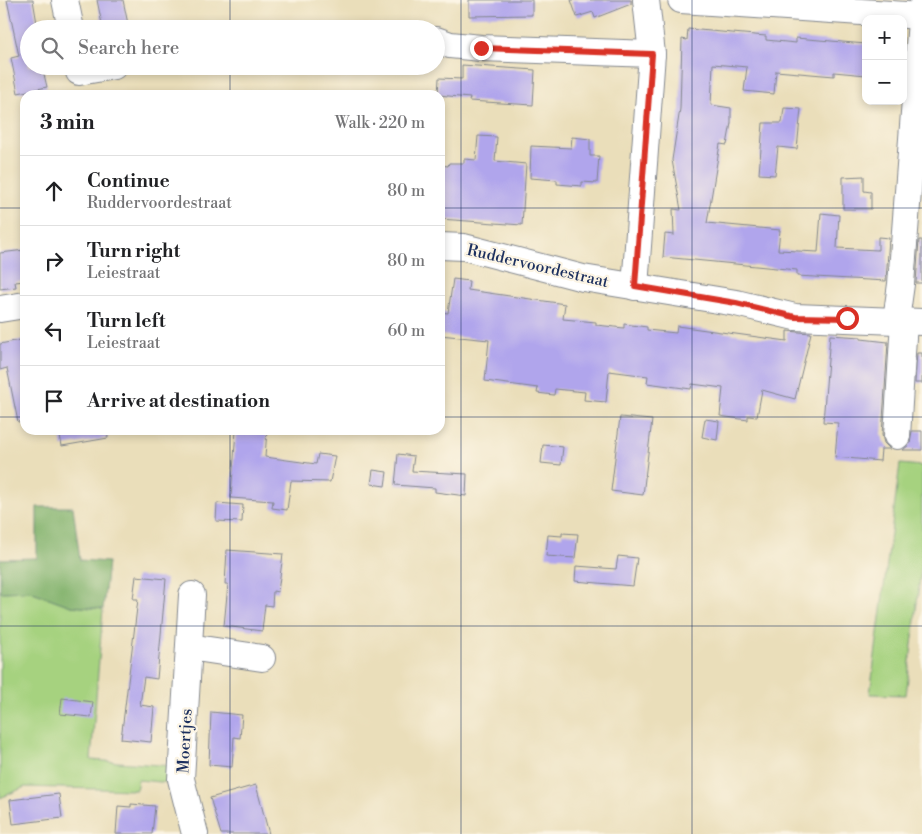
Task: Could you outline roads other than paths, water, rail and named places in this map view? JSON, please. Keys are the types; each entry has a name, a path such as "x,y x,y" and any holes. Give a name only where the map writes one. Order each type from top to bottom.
{"street":[{"path":"65,0 69,20"},
{"path":"635,286 652,54 646,0"},
{"path":"681,0 921,11 901,284 907,321 897,436"},
{"path":"445,43 481,48 652,54"},
{"name":"Ruddervoordestraat","path":"445,246 464,247 583,278 736,303 795,317 907,321"},
{"path":"0,309 20,306"},
{"name":"Moertjes","path":"192,595 181,779 195,834"},
{"path":"189,647 262,658"}]}
